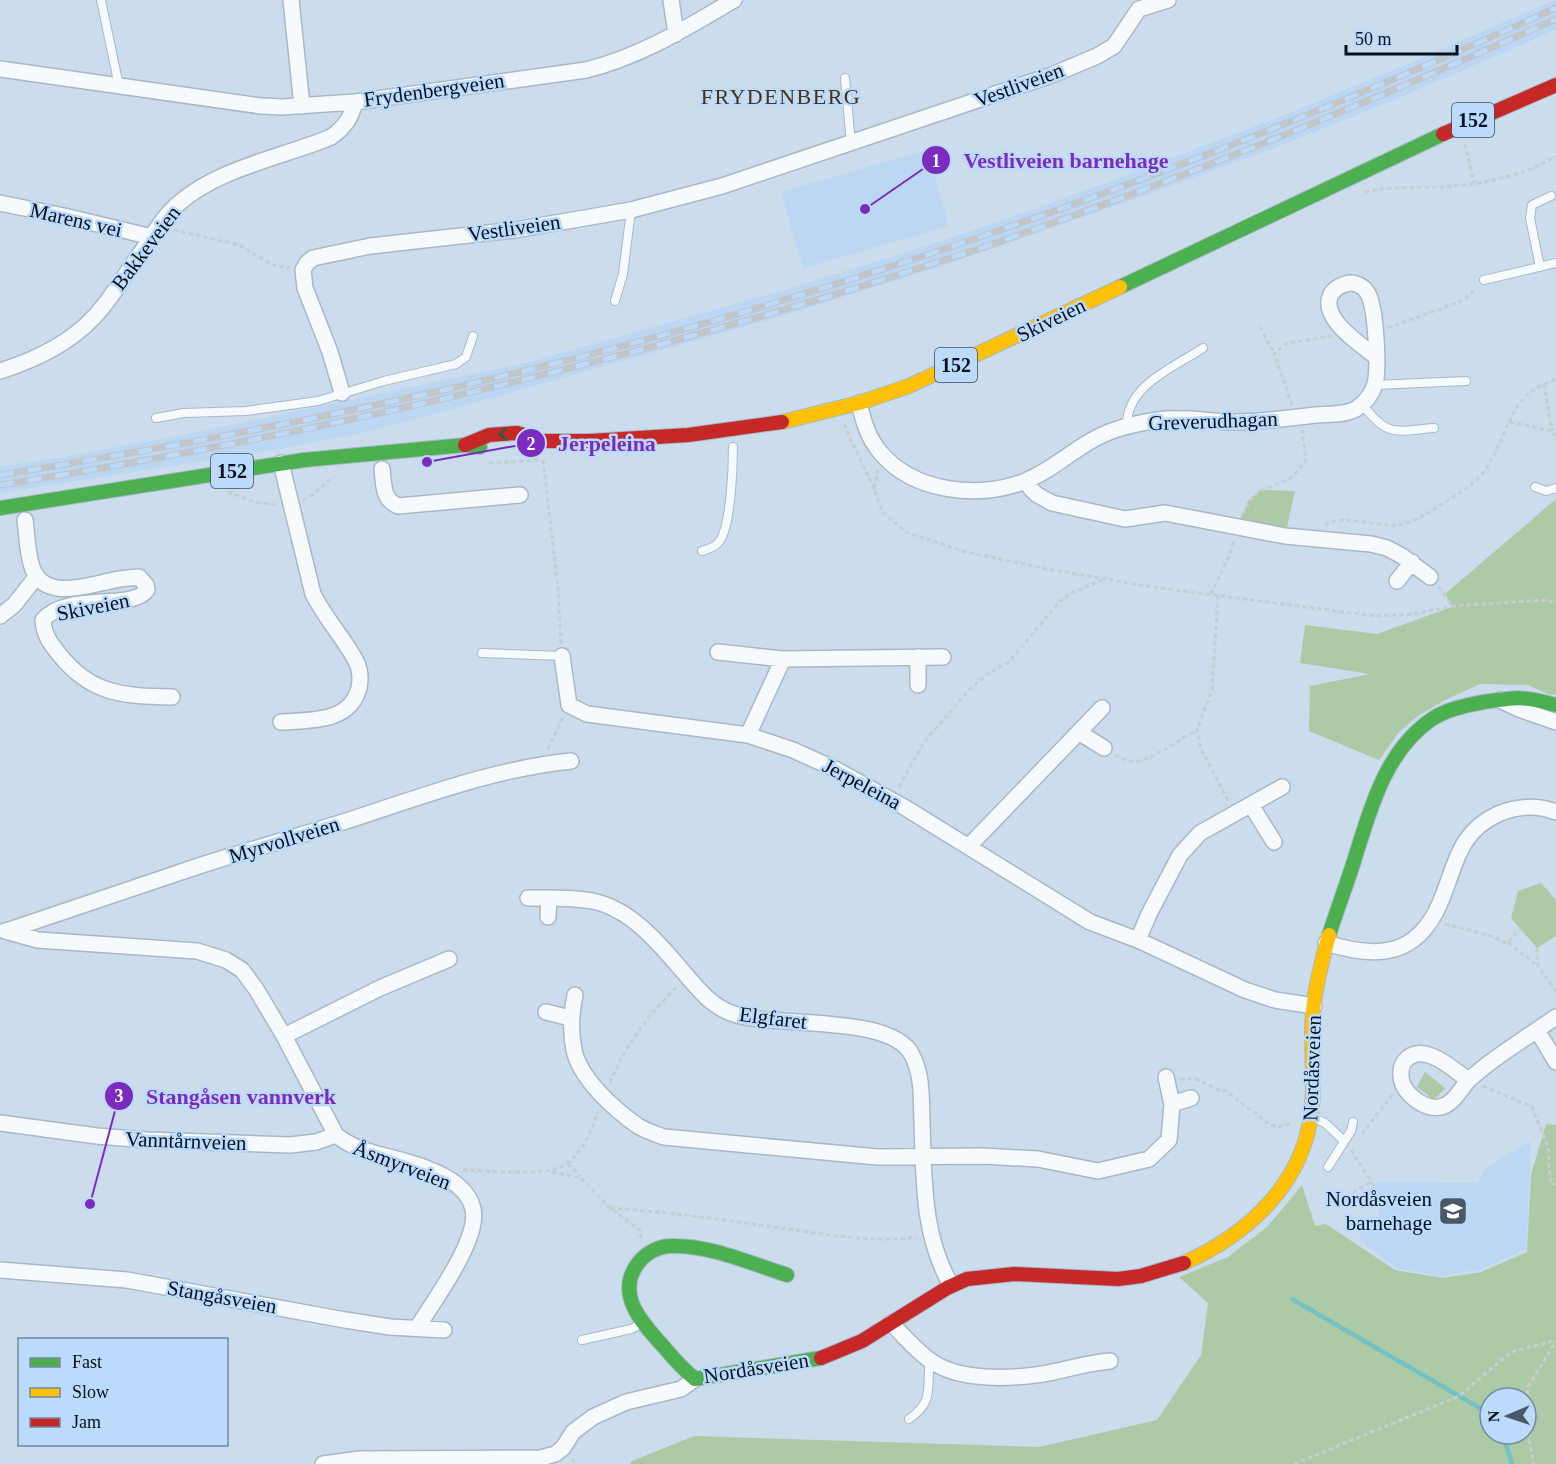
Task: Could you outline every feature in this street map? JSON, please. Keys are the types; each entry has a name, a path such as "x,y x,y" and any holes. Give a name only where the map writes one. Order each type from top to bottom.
{"main road":[{"name":"Skiveien","path":"516,448 543,441 590,441 731,430 800,418 859,403 909,386 1437,136 1556,86"},
{"name":"Skiveien","path":"1531,98 1556,98"},
{"name":"Skiveien","path":"465,445 489,435 517,433 543,441"},
{"name":"Skiveien","path":"0,508 332,456 465,445 496,448"},
{"name":"Nordåsveien","path":"638,1263 632,1273 629,1288 635,1313 682,1368 695,1378 814,1359 839,1352 891,1323 951,1285 967,1280 1005,1276 1123,1278 1169,1269 1192,1260 1239,1230 1275,1198 1300,1160 1312,1117 1314,1006 1326,943 1369,815 1386,771 1399,749 1415,730 1441,712 1480,701 1520,697 1556,705"},
{"path":"638,1263 660,1248 671,1246 707,1251 787,1275"}],"street":[{"path":"291,0 303,106"},
{"path":"671,0 676,34"},
{"name":"Frydenbergveien","path":"0,69 261,106 282,107 355,102 586,70 612,64 676,34 734,0"},
{"name":"Vestliveien","path":"303,270 313,258 370,246 515,230 631,210 722,186 1052,75 1097,56 1114,46 1138,4 1168,0"},
{"name":"Bakkeveien","path":"0,371 41,356 67,340 95,317 176,205 209,182 331,137 349,120 355,102"},
{"name":"Marens vei","path":"0,203 155,232"},
{"path":"303,270 305,288 330,352 342,393"},
{"path":"1362,404 1375,385 1377,369 1375,331 1369,295 1360,286 1349,283 1336,289 1331,295 1329,303 1332,315 1339,327 1375,357"},
{"name":"Greverudhagan","path":"859,403 868,432 884,457 915,478 962,491 999,489 1025,482 1089,442 1127,426 1179,418 1234,422 1297,417 1347,412 1362,404"},
{"path":"281,463 313,594 322,612 357,662 361,677 352,703 342,713 320,719 281,722"},
{"path":"382,469 386,496 389,502 398,506 520,495"},
{"path":"1025,482 1036,494 1052,502 1125,519 1165,513 1285,536 1371,544 1387,548 1412,562 1430,577"},
{"name":"Skiveien","path":"25,520 30,563 37,576 48,584 65,590 116,579 139,578 143,580 147,590 143,596 136,598 98,601 56,609 49,613 44,620 46,636 66,663 97,686 121,694 172,697"},
{"path":"1397,581 1412,562"},
{"name":"Skiveien","path":"0,616 14,605 37,576"},
{"path":"718,652 783,659 943,657"},
{"path":"562,656 569,705"},
{"path":"918,657 918,685"},
{"path":"748,735 783,659"},
{"path":"1500,700 1556,722"},
{"name":"Jerpeleina","path":"569,705 587,714 748,735 794,750 892,800 1082,918 1138,940 1245,990 1275,1000 1314,1006"},
{"path":"969,846 1102,708"},
{"path":"1080,732 1104,748"},
{"name":"Myrvollveien","path":"2,932 178,872 410,800 510,771 540,764 571,761"},
{"path":"1138,940 1180,855 1200,833 1282,787"},
{"path":"1251,805 1274,842"},
{"path":"1326,943 1367,953 1395,950 1417,938 1432,920 1462,846 1481,824 1507,810 1539,807 1556,812"},
{"name":"Elgfaret","path":"528,898 593,901 617,911 640,926 658,942 709,1000 731,1013 865,1029 898,1040 912,1053 921,1078 927,1218 934,1249 951,1285"},
{"path":"548,917 549,898"},
{"name":"Åsmyrveien","path":"2,932 38,940 197,951 226,960 243,970 284,1036 336,1135 347,1144 367,1152 406,1161 445,1177 459,1187 469,1199 474,1222 458,1263 417,1328"},
{"path":"284,1036 380,988 449,959"},
{"path":"575,995 570,1018 574,1051 582,1072 604,1097 640,1127 664,1137 867,1156 923,1158 982,1156 1038,1159 1098,1171 1149,1159 1168,1140 1172,1104 1166,1077"},
{"path":"546,1012 570,1018"},
{"path":"1468,1080 1430,1055 1412,1056 1402,1065 1403,1084 1417,1101 1427,1107 1440,1107 1448,1104 1468,1080 1556,1017"},
{"path":"1537,1030 1556,1062"},
{"path":"1172,1104 1191,1098"},
{"name":"Vanntårnveien","path":"0,1123 147,1140 290,1145 316,1142 336,1135"},
{"name":"Stangåsveien","path":"0,1270 127,1280 219,1295 345,1320 390,1327 444,1330"},
{"path":"891,1323 913,1347 930,1361 969,1376 1042,1374 1088,1363 1110,1361"},
{"path":"323,1464 360,1459 541,1458 555,1454 563,1448 573,1432 593,1417 626,1402 681,1389 695,1378"}],"lane":[{"path":"101,0 119,87"},
{"path":"845,78 851,144"},
{"path":"1540,267 1530,218 1532,205 1551,196"},
{"path":"615,301 623,274 631,210"},
{"path":"1484,280 1556,263"},
{"path":"156,418 184,413 246,411 318,401 384,381 456,364 466,357 473,336"},
{"path":"1127,426 1128,412 1139,392 1154,379 1203,348"},
{"path":"1375,385 1466,381"},
{"path":"1362,404 1373,418 1388,429 1434,428"},
{"path":"702,551 718,543 725,530 733,447"},
{"path":"1535,487 1546,491 1556,488"},
{"path":"483,653 562,656"},
{"path":"1312,1117 1325,1123 1344,1141"},
{"path":"1328,1167 1351,1131 1353,1122"},
{"path":"582,1340 631,1329 643,1323"},
{"path":"909,1419 925,1404 930,1361"}],"path":[{"path":"1465,143 1474,183"},
{"path":"1357,195 1388,188 1438,187 1474,183 1528,170 1556,156"},
{"path":"1387,179 1388,188"},
{"path":"155,232 219,239 239,245 273,265 303,270"},
{"path":"1375,331 1397,327 1464,300 1484,280"},
{"path":"1210,595 1230,554 1237,527 1248,501 1260,490 1292,477 1306,460 1304,437 1274,353 1260,327"},
{"path":"1274,353 1288,343 1348,334"},
{"path":"1319,539 1323,528 1330,521 1397,525 1406,523 1448,501 1470,486 1482,473 1525,397 1556,379"},
{"path":"1544,384 1552,431 1556,437"},
{"path":"1510,422 1552,431"},
{"path":"844,424 883,513 895,524 919,537 962,551 1103,579 1376,616 1414,614 1452,606 1547,600 1556,604"},
{"path":"874,490 878,470 884,457"},
{"path":"543,460 558,588 562,656"},
{"path":"1430,577 1452,606"},
{"path":"892,800 924,742 969,690 986,675 1009,662 1059,602 1069,594 1103,579"},
{"path":"1218,596 1212,690 1197,730 1201,749 1235,814"},
{"path":"540,764 569,705"},
{"path":"1104,748 1123,759 1134,762 1148,757 1197,730"},
{"path":"1432,920 1488,935 1507,943 1538,966 1556,991"},
{"path":"1507,943 1520,929"},
{"path":"1537,948 1538,966"},
{"path":"550,1171 568,1163 589,1137 620,1060 645,1020 686,975"},
{"path":"1166,1077 1168,1072 1177,1080 1194,1077 1203,1080 1219,1090 1226,1091 1269,1124 1278,1127 1295,1122 1292,1132"},
{"path":"1468,1080 1532,1107 1548,1147 1550,1180 1556,1184"},
{"path":"1362,1135 1403,1084"},
{"path":"1344,1141 1374,1186"},
{"path":"1351,1150 1355,1144"},
{"path":"568,1163 610,1208 640,1230 642,1246 638,1263"},
{"path":"445,1177 456,1170 550,1171 581,1178"},
{"path":"1353,1192 1371,1182"},
{"path":"610,1208 894,1240 931,1233"},
{"path":"1529,1386 1556,1341"},
{"path":"1294,1464 1459,1396 1511,1352 1556,1341"},
{"path":"1530,1446 1534,1464"}],"shaded area":[{"path":"1556,0 1556,29 1542,36 1298,139 951,263 782,316 357,434 279,449 0,493 0,466 58,458 192,433 526,363 777,292 942,241 1095,187 1287,114"},
{"path":"927,150 949,226 803,268 781,192"},
{"name":"Nordåsveien barnehage","path":"1531,1142 1526,1249 1481,1269 1442,1276 1397,1269 1361,1241 1355,1218 1379,1216 1379,1200 1369,1188 1378,1182 1478,1183 1484,1170"}],"green space":[{"path":"1260,490 1295,491 1285,536 1237,527 1248,501"},
{"path":"1556,499 1556,694 1550,695 1528,685 1480,684 1445,700 1418,716 1399,732 1379,760 1309,731 1310,686 1370,674 1300,663 1305,625 1377,634 1452,607 1445,594"},
{"path":"1541,883 1556,900 1556,936 1537,948 1511,918 1518,891"},
{"path":"1425,1072 1445,1088 1434,1100 1417,1087"},
{"path":"1546,1124 1556,1125 1556,1464 630,1464 632,1461 694,1436 1039,1447 1157,1420 1201,1355 1208,1303 1179,1277 1228,1257 1267,1227 1302,1185 1315,1226 1326,1224 1395,1270 1443,1278 1481,1272 1527,1252 1531,1175"}],"waterway":[{"path":"1292,1299 1478,1407"},
{"path":"1507,1446 1512,1464"}],"railway":[{"path":"0,475 182,444 453,388 631,344 827,287 1039,217 1248,139 1556,8"},
{"path":"0,485 248,441 494,387 737,323 858,287 978,249 1198,169 1414,81 1556,19"}],"traffic: fast":[{"path":"1120,287 1443,134"},
{"path":"0,508 304,460 465,445 480,447"},
{"path":"1329,935 1381,783 1402,748 1416,732 1444,713 1477,703 1520,698 1556,705"},
{"path":"787,1275 700,1248 666,1246 653,1251 639,1262 629,1285 630,1296 647,1328 695,1379 821,1358"}],"traffic: slow":[{"path":"782,422 859,403 909,386 1120,287"},
{"path":"1184,1263 1208,1251 1251,1221 1286,1182 1298,1159 1307,1135 1312,1108 1313,1012 1321,963 1329,935"}],"traffic: jam":[{"path":"1443,134 1556,85"},
{"path":"465,445 489,435 502,434 517,433 543,441 590,441 688,435 782,422"},
{"path":"821,1358 862,1341 947,1288 967,1279 1014,1274 1118,1279 1141,1276 1184,1263"}],"place":[{"name":"Vestliveien barnehage","path":"865,209"},
{"name":"Jerpeleina","path":"427,462"},
{"name":"Stangåsen vannverk","path":"90,1204"},
{"name":"Nordåsveien barnehage","path":"1453,1211"}],"district":[{"name":"FRYDENBERG","path":"781,96"}]}
